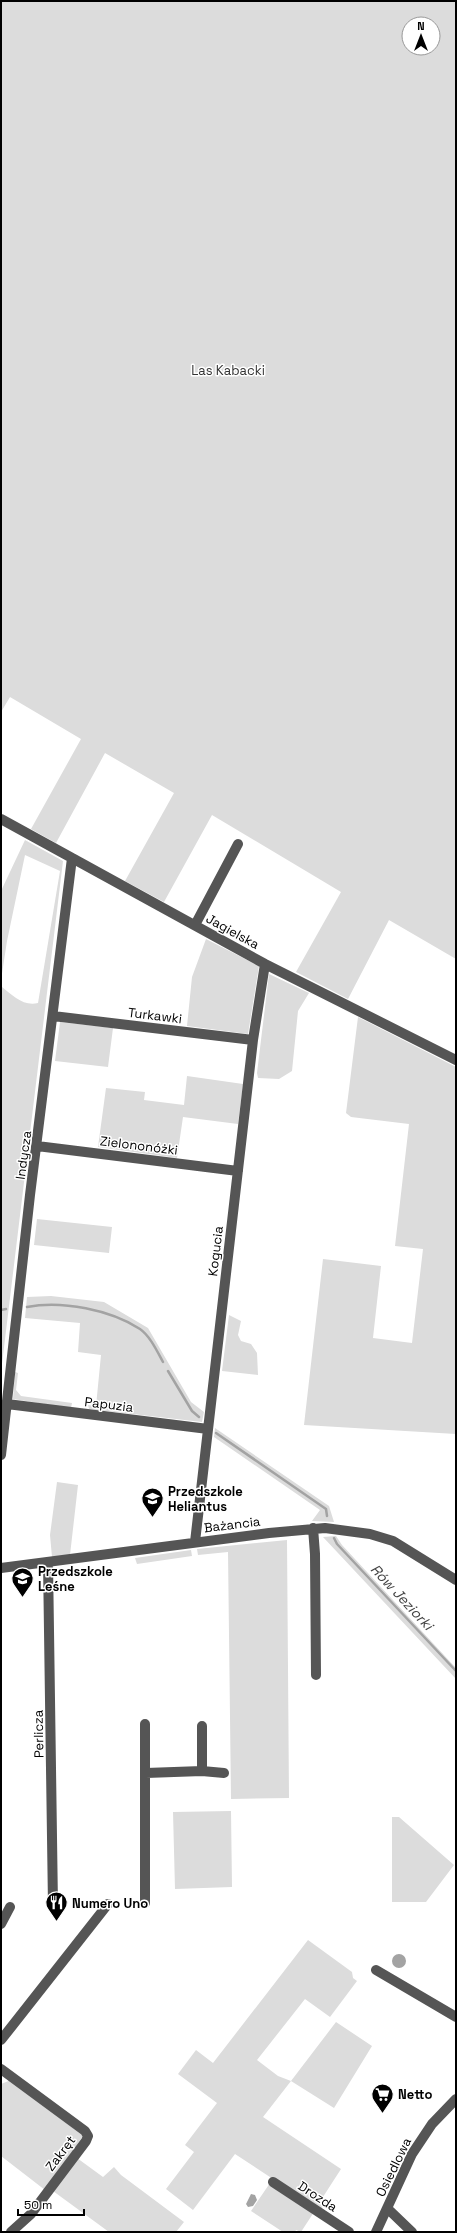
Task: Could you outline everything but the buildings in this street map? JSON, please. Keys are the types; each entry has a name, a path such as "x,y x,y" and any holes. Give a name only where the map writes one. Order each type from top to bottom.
{"street":[{"name":"Jagielska","path":"1,819 265,964 456,1060"},
{"path":"195,925 238,844"},
{"name":"Indycza","path":"1,1455 72,858"},
{"name":"Kogucia","path":"195,1542 238,1171 265,964"},
{"name":"Turkawki","path":"53,1016 254,1040"},
{"name":"Zielononóżki","path":"37,1146 238,1171"},
{"name":"Papuzia","path":"7,1404 208,1429"},
{"path":"313,1528 315,1554 316,1675"},
{"name":"Bażancia","path":"1,1568 195,1542 313,1528 338,1528 370,1534 393,1542 456,1580"},
{"name":"Perlicza","path":"48,1562 53,1906"},
{"path":"145,1724 146,1903"},
{"path":"202,1726 202,1771"},
{"path":"146,1773 202,1771 224,1773"},
{"path":"1,2040 108,1904"},
{"path":"1,1924 10,1907"},
{"path":"376,1970 456,2017"},
{"name":"Zakręt","path":"1,2069 85,2131 88,2136 86,2141 30,2214 11,2232"},
{"name":"Osiedlowa","path":"376,2232 388,2209 400,2178 419,2142 432,2124 456,2099"},
{"name":"Drozda","path":"273,2182 349,2232"},
{"path":"388,2209 412,2232"}],"green space":[{"name":"Las Kabacki","path":"1,1 456,1 456,959 389,920 348,999 296,972 341,892 212,815 164,902 125,881 174,793 105,753 56,843 31,829 81,739 10,697 1,712"},
{"path":"25,840 63,861 1,1372 1,982 2,987 18,1000 33,1004 38,1003 60,871 25,855 7,941 1,980 1,891"},
{"path":"206,939 259,966 248,1034 187,1026 192,977"},
{"path":"269,974 309,993 298,1011 292,1071 279,1079 258,1078 257,1073"},
{"path":"358,1017 456,1067 456,1434 304,1425 323,1259 381,1266 373,1338 412,1343 423,1249 395,1246 409,1124 351,1117 346,1113"},
{"path":"60,1022 113,1028 108,1067 55,1061"},
{"path":"187,1076 243,1084 238,1124 183,1117 177,1158 98,1147 106,1088 145,1092 144,1100 184,1105"},
{"path":"37,1219 112,1227 109,1253 34,1245"},
{"path":"51,1296 104,1302 148,1328 191,1402 204,1412 202,1422 89,1409 88,1405 96,1406 101,1355 78,1352 80,1323 25,1318 27,1297"},
{"path":"229,1315 241,1321 238,1335 241,1341 251,1344 257,1353 258,1375 222,1371"},
{"path":"15,1372 18,1373 16,1390 21,1396 72,1403 71,1408 13,1399"},
{"path":"215,1428 329,1506 334,1522 312,1521 320,1510 214,1437"},
{"path":"57,1482 78,1485 70,1555 52,1557 50,1535"},
{"path":"336,1536 342,1545 456,1668 456,1679 323,1537"},
{"path":"287,1540 289,1798 231,1799 228,1552 198,1555 197,1549"},
{"path":"191,1550 192,1556 137,1564 135,1558"},
{"path":"231,1811 232,1887 175,1889 173,1812"},
{"path":"392,1817 399,1817 454,1865 426,1902 392,1902"},
{"path":"308,1940 352,1972 353,1978 357,1981 330,2017 305,1999 257,2060 278,2076 291,2081 263,2117 341,2169 321,2200 326,2203 320,2210 235,2154 193,2210 166,2189 194,2152 185,2145 217,2103 178,2074 196,2050 213,2063"},
{"path":"336,2022 372,2046 334,2108 291,2081"},
{"path":"11,2080 83,2136 45,2190 1,2156 1,2084"},
{"path":"77,2158 103,2177 114,2167 121,2175 184,2222 176,2232 109,2232 53,2191"},
{"path":"270,2183 314,2212 301,2232 296,2230 295,2232 283,2232 251,2211"}],"shaded area":[{"path":"399,1954 404,1956 406,1961 404,1966 399,1968 394,1966 392,1961 394,1956"},
{"path":"251,2194 255,2195 257,2200 253,2206 248,2207 246,2204"}],"waterway":[{"name":"Rów Jeziorki","path":"27,1307 55,1305 86,1308 128,1322 144,1332 163,1362"},
{"name":"Rów Jeziorki","path":"1,1310 6,1309"},
{"name":"Rów Jeziorki","path":"168,1371 192,1411 199,1417"},
{"name":"Rów Jeziorki","path":"216,1433 326,1509 327,1516"},
{"name":"Rów Jeziorki","path":"334,1538 337,1544 456,1671"}],"place":[{"name":"Przedszkole Heliantus","path":"152,1518"},
{"name":"Przedszkole Leśne","path":"23,1598"},
{"name":"Numero Uno","path":"57,1922"},
{"name":"Netto","path":"383,2114"}]}
